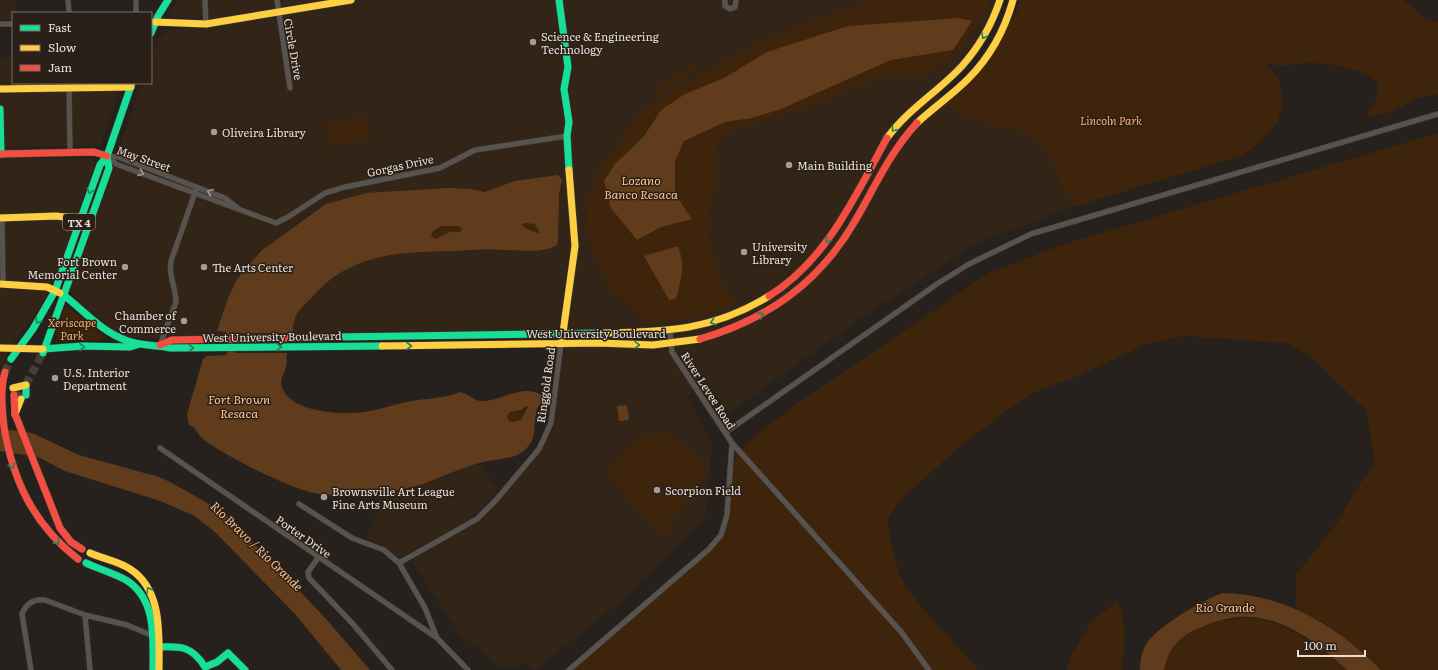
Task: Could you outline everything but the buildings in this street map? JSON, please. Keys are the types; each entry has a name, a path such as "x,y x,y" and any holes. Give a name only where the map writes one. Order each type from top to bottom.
{"main road":[{"path":"153,22 168,0"},
{"path":"153,22 206,24 278,14 348,0"},
{"name":"Ringgold Road","path":"559,0 568,67 564,89 569,122 567,136 574,246 561,344"},
{"name":"West University Boulevard","path":"2,284 47,288 55,291 64,296 110,333 140,344 160,345 171,348 240,343 670,331 703,325 735,314 767,297 792,279 818,253 838,226 880,149 898,124 916,106 962,66 981,40 995,14 1000,0"},
{"name":"West University Boulevard","path":"240,343 598,343 635,346 671,344 717,334 748,323 781,304 804,285 830,259 848,233 893,153 910,130 968,79 989,52 1006,22 1013,0"},
{"path":"943,84 951,93"},
{"path":"0,89 68,85 132,85"},
{"name":"TX 4","path":"18,348 33,329 55,291 100,165 107,156 132,85"},
{"path":"0,109 0,154 94,152 107,156"},
{"name":"TX 4","path":"43,351 109,168 107,156"},
{"path":"1,218 56,216 90,220"},
{"path":"105,347 111,341 110,333"},
{"name":"West University Boulevard","path":"0,348 18,348 43,351 83,346 130,347 140,344"},
{"path":"11,359 18,348"},
{"path":"5,372 1,384 2,410 8,450 14,472 40,520 61,547 78,559"},
{"path":"19,394 26,385 19,394 15,414 53,510 65,536 82,549"},
{"path":"90,553 129,569 146,584 153,596 155,605 159,670"},
{"path":"86,563 119,576 135,587 150,609 153,670"},
{"path":"158,647 187,647 196,654 205,668 217,662 228,653 245,670"}],"street":[{"path":"68,0 68,12"},
{"path":"136,0 136,12"},
{"path":"205,0 206,24"},
{"name":"Circle Drive","path":"277,0 290,88"},
{"path":"724,0 725,6 730,9 735,7 738,0"},
{"path":"0,24 12,24"},
{"path":"68,85 70,152"},
{"path":"726,432 936,284 969,264 1016,241 1082,218 1438,114"},
{"name":"Gorgas Drive","path":"267,220 276,223 280,222 325,193 345,187 440,168 475,150 567,136"},
{"name":"May Street","path":"107,156 118,157 225,198 243,212"},
{"name":"May Street","path":"107,156 116,164 267,220"},
{"path":"160,345 176,302 176,295 170,272 171,261 197,187"},
{"path":"1,218 2,284"},
{"name":"River Levee Road","path":"670,331 672,352 732,443 902,633 929,670"},
{"name":"Ringgold Road","path":"399,563 476,519 496,500 540,449 551,423 561,344"},
{"path":"569,670 709,549 721,535 727,515 732,443"},
{"name":"Porter Drive","path":"160,448 318,558 437,638"},
{"path":"299,504 352,538 384,550 399,563 425,608 437,638 468,670"},
{"path":"318,558 308,572 309,578 353,624 392,670"},
{"path":"30,670 22,614 25,608 32,602 39,599 85,615 127,625 151,635"},
{"path":"85,615 90,670"}],"shaded area":[{"path":"0,0 16,0 16,12 12,12 12,19 0,19"},
{"path":"179,0 203,0 203,16 200,18 169,17 169,13"},
{"path":"208,0 997,0 981,37 958,66 935,87 948,107 998,127 1022,131 1036,139 1048,154 1062,188 1069,195 1073,207 990,238 969,248 886,303 884,302 729,413 706,382 687,396 712,444 706,515 647,578 638,583 622,600 536,670 533,670 527,663 518,667 502,667 493,662 458,632 411,560 487,514 544,445 553,429 560,374 565,350 556,331 135,338 125,336 108,327 71,294 70,290 142,84 152,84 152,54 158,38 169,30 209,26"},
{"path":"0,59 12,59 12,84 123,84 100,145 0,147"},
{"path":"0,158 91,159 96,162 55,280 47,298 13,343 0,367"},
{"path":"478,464 499,489 487,503 466,522 399,558 386,547 366,538 380,505 375,492 424,484"}],"green space":[{"path":"862,0 987,0 989,6 957,54 918,78 889,76 873,80 810,106 731,130 718,142 715,159 716,181 706,225 720,278 731,296 740,301 698,318 647,323 609,287 596,260 586,227 589,199 598,172 629,126 650,105 746,49 777,34 860,5","holes":["953,50 891,60 781,109 752,118 725,122 684,141 675,161 675,194 692,219 661,227 637,240 615,164 644,136 661,110 685,94 724,78 767,52"]},
{"name":"Lincoln Park","path":"1020,0 1403,0 1425,18 1438,22 1438,94 1419,98 1387,113 1366,116 1378,97 1377,81 1370,76 1344,67 1326,64 1308,63 1276,65 1265,62 1280,81 1282,107 1277,123 1261,141 1244,155 1073,207 1069,195 1062,188 1048,154 1036,139 1021,131 998,127 967,117 945,105 958,94 987,61 1018,9"},
{"path":"694,64 697,69 660,97 654,90"},
{"path":"367,116 370,139 330,146 326,123"},
{"path":"1438,133 1438,670 1381,670 1327,625 1296,609 1296,575 1337,523 1359,485 1375,465 1367,411 1309,355 1286,343 1184,336 1146,344 1083,374 1037,391 1005,412 958,448 898,502 887,522 896,562 903,581 929,616 978,670 914,670 907,661 913,670 569,670 724,535 730,500 733,463 736,456 752,438 798,403 989,273 1061,245"},
{"path":"523,223 535,224 540,233 533,232 526,228 522,225"},
{"path":"441,226 458,226 462,228 460,232 450,232 435,239 431,236 433,231"},
{"name":"Xeriscape Park","path":"68,307 106,339 60,342 56,334 59,321 65,308"},
{"path":"526,406 528,407 521,420 513,422 509,421 507,416 510,412 521,410"},
{"name":"Scorpion Field","path":"670,433 708,469 682,507 666,525 666,534 656,535 655,525 636,507 606,473 643,435"},
{"path":"1117,602 1123,618 1125,635 1121,670 1066,670 1072,654 1093,619"},
{"path":"1249,617 1277,624 1302,636 1347,670 1164,670 1169,655 1176,644 1185,635 1208,624"}],"water":[{"name":"Lozano Banco Resaca","path":"959,18 972,21 953,50 891,60 781,109 752,118 725,122 684,141 675,161 675,194 692,219 661,227 637,240 611,208 604,181 615,164 644,136 661,110 685,94 724,78 767,52 848,26"},
{"name":"Fort Brown Resaca","path":"558,175 562,180 559,194 557,245 538,251 484,250 414,252 396,254 361,263 344,271 329,281 305,304 296,315 293,333 235,333 235,353 287,353 286,368 281,383 285,393 293,401 303,406 329,412 364,412 406,402 447,396 460,392 480,401 496,399 521,391 536,393 544,397 544,399 537,409 532,441 524,451 509,458 473,465 412,487 364,494 317,494 284,483 236,460 212,446 189,425 187,414 203,359 207,356 227,355 226,332 217,331 228,298 237,279 261,251 326,204 366,193 448,188 470,189 485,192 515,181","holes":["524,223 535,224 540,233 533,232 526,228 522,225","441,226 458,226 462,228 460,232 450,232 435,239 431,236 433,231","526,406 528,407 521,420 513,422 509,421 507,416 510,412 521,410"]},
{"path":"678,246 682,260 681,279 676,299 669,300 644,256"},
{"path":"627,405 629,420 619,421 617,406"},
{"path":"11,430 32,433 79,455 159,477 226,515 328,621 370,670 341,670 295,614 216,533 195,516 160,501 65,471 38,457 0,451 0,431"},
{"name":"Rio Grande","path":"1223,593 1268,599 1289,606 1310,616 1347,640 1381,670 1347,670 1314,643 1289,628 1276,622 1243,617 1219,621 1187,634 1172,648 1164,670 1140,670 1141,658 1145,646 1158,631 1180,615 1204,601"}],"tunnel":[{"path":"26,384 43,353"},
{"path":"5,372 11,359"},
{"path":"18,397 20,392"}],"traffic: fast":[{"path":"152,31 158,16 168,0"},
{"path":"559,0 568,67 564,89 569,122 567,136 569,170"},
{"path":"11,359 33,329 55,291 100,165 107,156 132,84"},
{"path":"0,109 1,154"},
{"path":"43,353 109,168 107,156"},
{"path":"65,296 110,333 139,344 171,348 382,346"},
{"path":"337,337 605,333"},
{"path":"43,349 83,346 130,347 140,344"},
{"path":"26,385 26,395"},
{"path":"86,563 126,580 136,588 143,598 148,609 153,633 153,670"},
{"path":"158,647 180,647 190,651 205,667 217,662 228,653 245,670"}],"traffic: slow":[{"path":"155,22 206,24 351,0"},
{"path":"887,138 904,118 953,75 968,59 984,35 1000,0"},
{"path":"917,123 962,85 976,70 996,42 1006,21 1013,0"},
{"path":"0,89 131,87"},
{"path":"562,340 575,246 569,170"},
{"path":"0,218 56,216 90,220"},
{"path":"0,284 47,287 60,293"},
{"path":"605,333 649,332 690,327 729,316 769,296"},
{"path":"382,346 598,343 653,345 700,339"},
{"path":"0,348 43,349"},
{"path":"13,388 26,385"},
{"path":"15,414 21,399"},
{"path":"90,553 121,564 130,569 141,578 148,589 154,601 159,629 159,670"}],"traffic: jam":[{"path":"700,339 725,331 748,321 790,296 808,280 825,263 841,243 883,170 907,134 917,123"},
{"path":"769,296 789,281 807,264 838,225 887,138"},
{"path":"0,154 94,152 107,156"},
{"path":"160,345 172,340 337,337"},
{"path":"5,372 2,392 4,427 13,466 20,484 38,517 49,532 78,559"},
{"path":"14,395 15,414 60,528 71,542 82,549"}],"place":[{"name":"Science & Engineering Technology","path":"533,42"},
{"name":"Oliveira Library","path":"214,132"},
{"name":"Main Building","path":"789,165"},
{"name":"University Library","path":"744,252"},
{"name":"Fort Brown Memorial Center","path":"125,267"},
{"name":"The Arts Center","path":"204,267"},
{"name":"Chamber of Commerce","path":"184,321"},
{"name":"U.S. Interior Department","path":"55,378"},
{"name":"Scorpion Field","path":"657,490"},
{"name":"Brownsville Art League Fine Arts Museum","path":"324,497"}],"water label":[{"name":"Río Bravo / Rio Grande","path":"257,546"}]}
